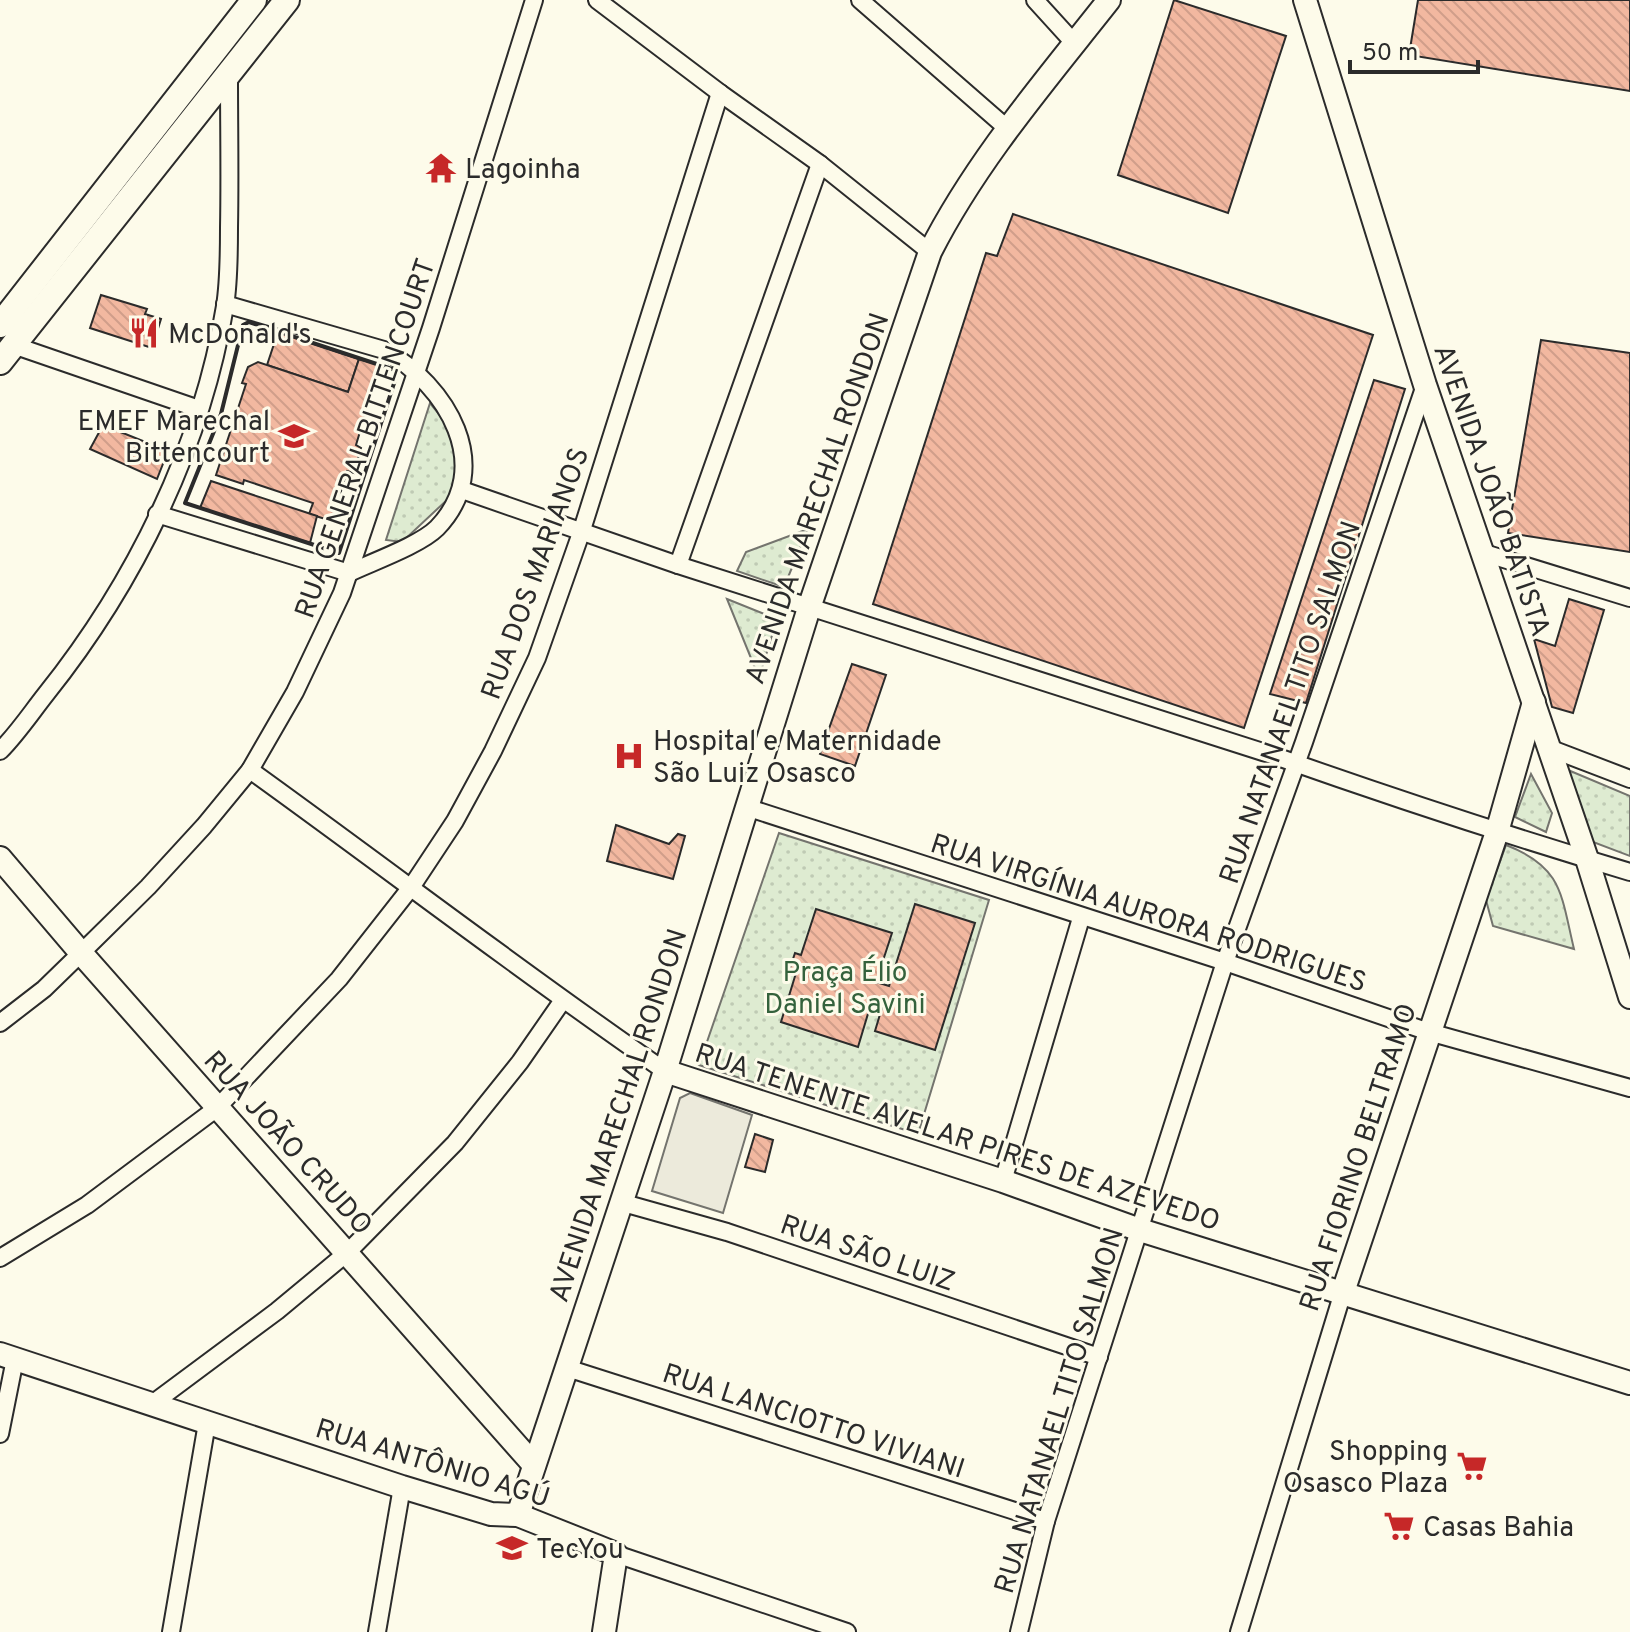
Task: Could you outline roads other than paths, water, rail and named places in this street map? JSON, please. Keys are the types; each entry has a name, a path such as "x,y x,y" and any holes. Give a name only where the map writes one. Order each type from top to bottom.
{"main road":[{"path":"4,344 254,0"},
{"path":"4,344 229,76 287,0"},
{"name":"AVENIDA MARECHAL RONDON","path":"518,1515 665,1071 809,608 930,252 943,226 1009,130 1109,0"},
{"name":"AVENIDA JOÃO BATISTA","path":"1305,0 1425,385 1587,859 1630,996"},
{"name":"RUA FIORINO BELTRAMO","path":"1343,1292 1497,832 1534,702"},
{"name":"RUA JOÃO CRUDO","path":"0,858 534,1465"},
{"name":"RUA TENENTE AVELAR PIRES DE AZEVEDO","path":"665,1071 1003,1181 1140,1230 1630,1383"},
{"name":"RUA ANTÔNIO AGÚ","path":"7,1356 402,1487 491,1514 518,1515 616,1554"},
{"path":"604,1632 616,1554"}],"street":[{"name":"RUA GENERAL BITTENCOURT","path":"0,1023 44,989 148,887 250,770 295,692 321,641 349,573 431,328 534,0"},
{"path":"597,0 820,164 930,252"},
{"path":"860,0 1009,130"},
{"path":"1035,0 1075,44"},
{"path":"0,751 91,634 157,514 191,437 214,360 225,304 231,162 229,76"},
{"name":"RUA DOS MARIANOS","path":"0,1258 87,1205 217,1108 339,979 412,886 455,821 493,751 537,658 581,533 720,93"},
{"path":"678,565 820,164"},
{"path":"157,514 349,573 423,540 436,529 462,490 464,466 455,424 443,403 403,361 384,350 225,304"},
{"path":"4,344 199,409"},
{"name":"RUA NATANAEL TITO SALMON","path":"1020,1629 1046,1521 1225,962 1297,763 1425,385"},
{"path":"462,490 809,608 1297,763 1497,832 1630,872"},
{"path":"1481,552 1630,598"},
{"path":"1549,748 1630,779"},
{"name":"RUA TENENTE AVELAR PIRES DE AZEVEDO","path":"250,770 412,886 563,1000 665,1071"},
{"name":"RUA VIRGÍNIA AURORA RODRIGUES","path":"746,807 1081,918 1225,962 1429,1032 1630,1088"},
{"path":"1003,1181 1081,918"},
{"path":"152,1404 277,1311 348,1252 455,1143 520,1062 563,1000"},
{"name":"RUA SÃO LUIZ","path":"620,1202 727,1232 1099,1357"},
{"name":"RUA FIORINO BELTRAMO","path":"1239,1632 1343,1292"},
{"path":"0,1434 7,1356"},
{"name":"RUA LANCIOTTO VIVIANI","path":"567,1368 1046,1521"},
{"path":"171,1632 207,1423"},
{"path":"377,1632 402,1487"},
{"name":"RUA ANTÔNIO AGÚ","path":"616,1554 847,1632"}],"place":[{"name":"Lagoinha","path":"441,168"},
{"name":"McDonald's","path":"144,333"},
{"name":"EMEF Marechal Bittencourt","path":"294,436"},
{"name":"Hospital e Maternidade São Luiz Osasco","path":"629,756"},
{"name":"Shopping Osasco Plaza","path":"1472,1466"},
{"name":"Casas Bahia","path":"1399,1526"},
{"name":"TecYou","path":"512,1548"}],"park label":[{"name":"Praça Élio Daniel Savini","path":"845,987"}]}
